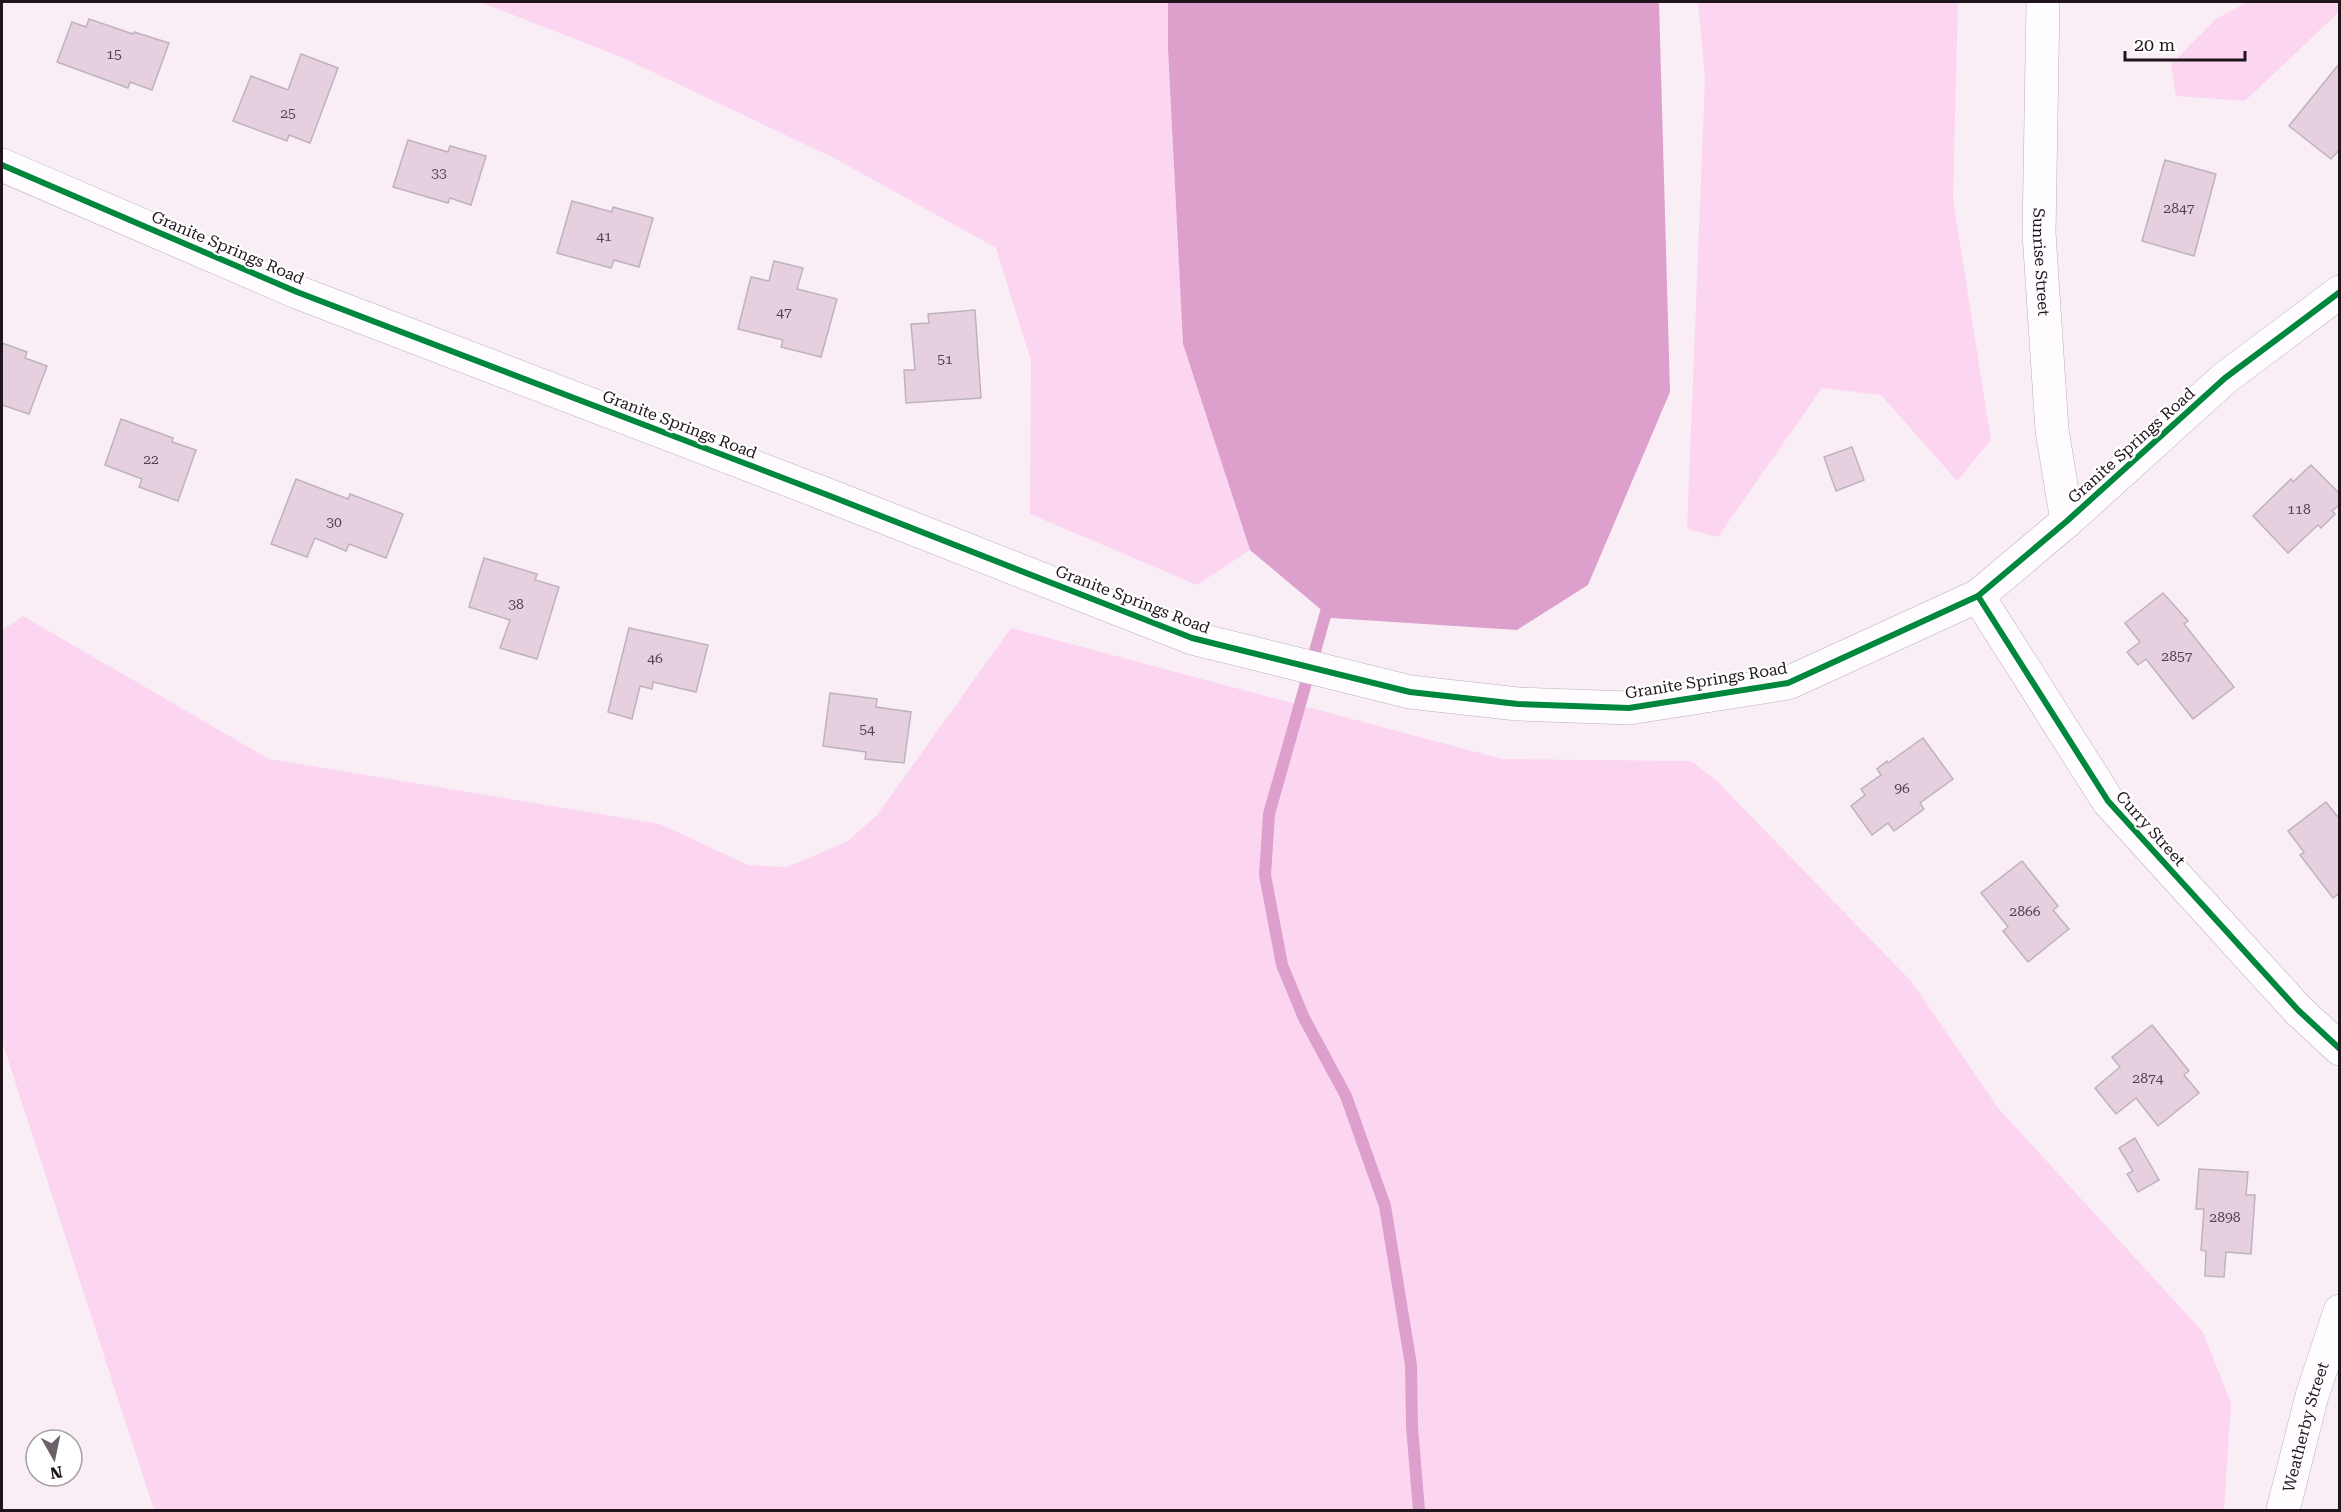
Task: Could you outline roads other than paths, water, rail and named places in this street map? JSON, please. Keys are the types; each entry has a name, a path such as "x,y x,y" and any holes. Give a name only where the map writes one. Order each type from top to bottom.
{"street":[{"name":"Sunrise Street","path":"2043,2 2039,233 2052,430 2067,521"},
{"name":"Granite Springs Road","path":"2,165 297,292 825,494 1192,638 1410,692 1518,704 1629,708 1788,683 1978,596 2067,521 2225,378 2340,292"},
{"name":"Curry Street","path":"1978,596 2108,801 2298,1010 2340,1049"},
{"name":"Weatherby Street","path":"2283,1510 2312,1396 2340,1311"}],"waterway":[{"path":"1330,598 1269,814 1265,875 1282,965 1304,1018 1346,1096 1385,1206 1411,1365 1412,1427 1419,1510"}]}
